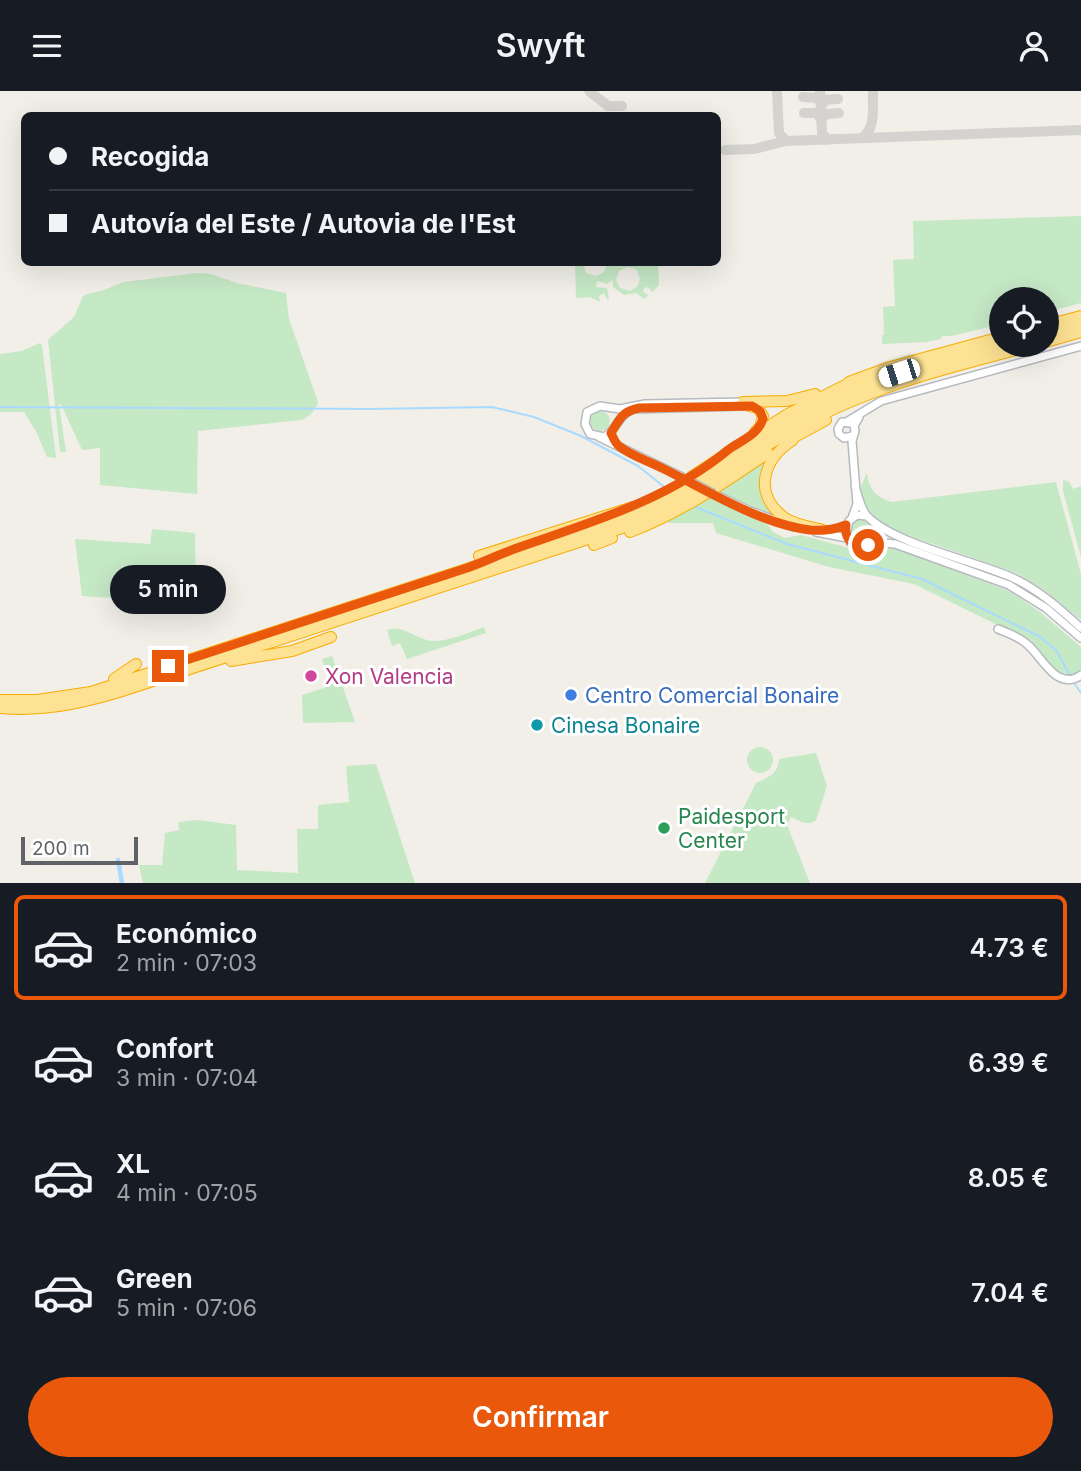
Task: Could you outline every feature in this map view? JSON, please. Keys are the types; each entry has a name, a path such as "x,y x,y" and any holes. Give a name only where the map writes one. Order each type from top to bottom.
{"highway":[{"path":"1059,322 1081,316"},
{"path":"1059,329 1081,323"},
{"path":"1059,338 1081,332"},
{"path":"743,404 808,397 890,367 989,340"},
{"path":"705,485 790,422 845,393 917,367 989,347"},
{"path":"594,545 705,485 794,429 848,401 883,387 990,357"},
{"path":"0,708 39,709 80,703 197,668 593,537 659,508 870,399 982,359"},
{"path":"721,457 798,409 855,380"},
{"path":"705,485 721,457 761,425 763,416 758,408 743,404"},
{"path":"802,433 774,455 769,463 766,471 767,495 772,505 788,520 823,530"},
{"path":"480,560 634,507 659,508"},
{"path":"0,700 37,700 90,692 480,560 659,508"},
{"path":"197,668 292,651 331,637"},
{"path":"66,696 116,679 136,664"}],"main road":[{"path":"848,437 839,434 840,424 851,423 871,406 1081,346"},
{"path":"743,404 595,407 586,415 584,424 587,430 599,437 680,477 705,485 762,516 847,538 858,546 872,542 895,544 990,577 1022,592 1046,608 1081,638"},
{"path":"599,437 611,433 616,422 628,412 639,408 743,404"},
{"path":"609,408 616,422"},
{"path":"848,437 855,431 851,423"},
{"path":"611,433 619,446"},
{"path":"809,530 834,530 846,525 852,518 856,507 855,486 848,437"},
{"path":"855,486 867,516 876,524 897,536 1012,577 1049,600 1081,628"},
{"path":"852,518 867,516"},
{"path":"872,542 877,534 876,524"},
{"path":"846,525 847,538"},
{"path":"1022,592 1081,644"},
{"path":"998,629 1028,645 1058,678 1070,680 1080,676"}],"green space":[{"path":"1081,216 1081,303 1059,309 1059,287 989,287 989,327 942,336 941,339 926,342 882,344 883,307 895,306 893,260 914,259 913,221"},
{"path":"575,266 584,266 586,273 596,276 604,272 606,266 658,266 659,285 652,292 648,287 644,288 643,292 648,295 645,299 636,293 624,295 613,287 613,280 607,284 597,281 596,287 607,288 609,299 604,293 599,296 600,302 590,297 576,298","holes":["627,267 636,269 640,278 638,286 630,291 620,288 616,280 619,271"]},
{"path":"197,273 286,293 289,319 318,402 309,416 301,420 198,431 197,494 100,485 100,448 82,450 61,404 66,452 60,452 48,340 74,317 83,296 87,294 124,282"},
{"path":"40,343 56,458 47,457 24,412 0,412 0,354 22,351"},
{"path":"600,411 607,414 610,421 607,428 600,431 593,428 590,421 593,414"},
{"path":"770,456 763,480 781,519 718,491"},
{"path":"867,473 874,492 892,502 1056,482 1081,574 1081,620 1043,589 1016,573 896,531 883,523 868,510 859,491"},
{"path":"1063,480 1069,482 1073,489 1081,486 1081,557 1063,491"},
{"path":"709,497 768,525 773,532 785,538 801,535 864,551 878,546 891,546 1011,592 1040,612 1081,647 1081,672 1068,678 1059,676 1024,638 914,584 829,567 716,533 713,523 669,523 668,520"},
{"path":"856,518 866,518 873,525 873,535 866,542 856,542 849,535 849,525"},
{"path":"152,529 195,533 196,601 157,597 156,601 82,596 75,539 150,544"},
{"path":"484,627 486,633 407,659 400,643 392,646 387,630 400,629 428,640 441,641"},
{"path":"332,656 355,722 303,723 302,695 330,686 322,659"},
{"path":"760,747 770,750 773,760 770,770 760,773 750,770 747,760 750,750"},
{"path":"816,753 827,786 816,820 807,823 791,817 787,825 810,883 705,883 756,783 775,772 779,759"},
{"path":"376,764 415,883 143,883 139,865 162,865 165,833 179,830 178,822 198,820 236,825 237,870 298,873 297,829 318,829 318,805 349,802 346,766"}],"waterway":[{"path":"0,407 492,407 534,417 581,436 638,466 668,490"},
{"path":"693,506 787,544 922,579 1040,637 1056,650 1071,677"},
{"path":"1074,683 1081,693"},
{"path":"118,860 122,883"}],"taxiway":[{"path":"589,91 608,106 622,106"},
{"path":"777,91 779,133 786,141"},
{"path":"820,91 822,133 828,140"},
{"path":"861,138 872,123 873,91"},
{"path":"803,97 817,98 821,103"},
{"path":"821,107 825,100 838,99"},
{"path":"804,113 817,113 821,120 826,114 839,113"},
{"path":"725,150 754,149 786,141 1081,130"}],"place":[{"name":"Xon Valencia","path":"311,676"},
{"name":"Centro Comercial Bonaire","path":"571,695"},
{"name":"Cinesa Bonaire","path":"537,725"},
{"name":"Paidesport Center","path":"664,828"}],"route":[{"path":"168,666 467,568 619,513 652,499 672,488 691,477 758,430 763,419 758,408 752,406 644,407 624,414 616,422 611,433 619,446 680,477 697,485 732,503 762,516 809,530 834,530 846,525 850,542 858,546 868,545"}]}
